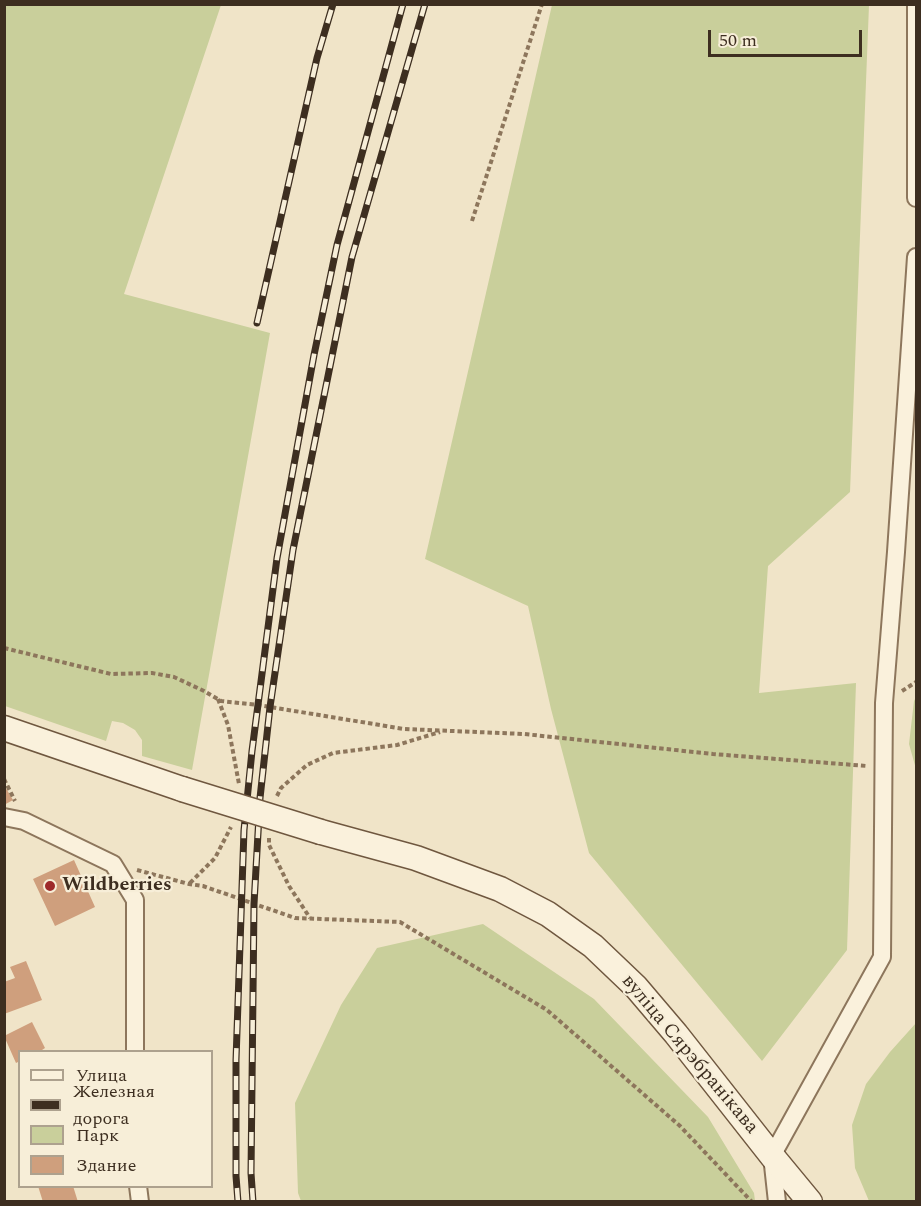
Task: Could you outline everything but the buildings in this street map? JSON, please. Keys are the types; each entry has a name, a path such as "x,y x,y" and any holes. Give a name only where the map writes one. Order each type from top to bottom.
{"street":[{"path":"916,4 916,198"},
{"path":"777,1202 772,1156 882,957 884,703 916,257"},
{"name":"вуліца Сярэбранікава","path":"4,728 182,789 321,832 416,858 500,889 548,914 593,946 643,994 810,1202"},
{"path":"4,817 24,821 113,864 135,900 135,1050"}],"path":[{"path":"472,221 542,4"},
{"path":"4,648 111,674 152,674 174,677 221,701 404,729 524,734 713,754 884,768"},
{"path":"273,805 281,788 307,765 333,753 398,745 443,731"},
{"path":"270,835 268,845 289,886 310,918"},
{"path":"113,864 203,886 295,918 400,922 547,1010 680,1126 752,1202"}],"green space":[{"path":"5,4 221,5 124,294 270,333 192,770 142,756 142,740 135,730 123,723 112,721 106,741 5,706"},
{"path":"552,5 869,5 850,492 768,566 759,693 856,683 847,950 762,1061 589,853 551,709 528,606 425,559"},
{"path":"916,697 916,769 909,744"},
{"path":"483,924 594,999 708,1117 754,1193 755,1201 301,1201 298,1193 295,1103 341,1005 377,948"},
{"path":"916,1023 916,1201 869,1201 855,1168 852,1125 866,1084"}],"railway":[{"path":"257,323 317,58 333,4"},
{"path":"238,1202 236,1060 244,830 277,558 314,355 337,245 403,4"},
{"path":"253,1202 251,1173 254,904 260,798 270,707 293,550 352,257 425,4"}],"place":[{"name":"Wildberries","path":"50,886"}]}
